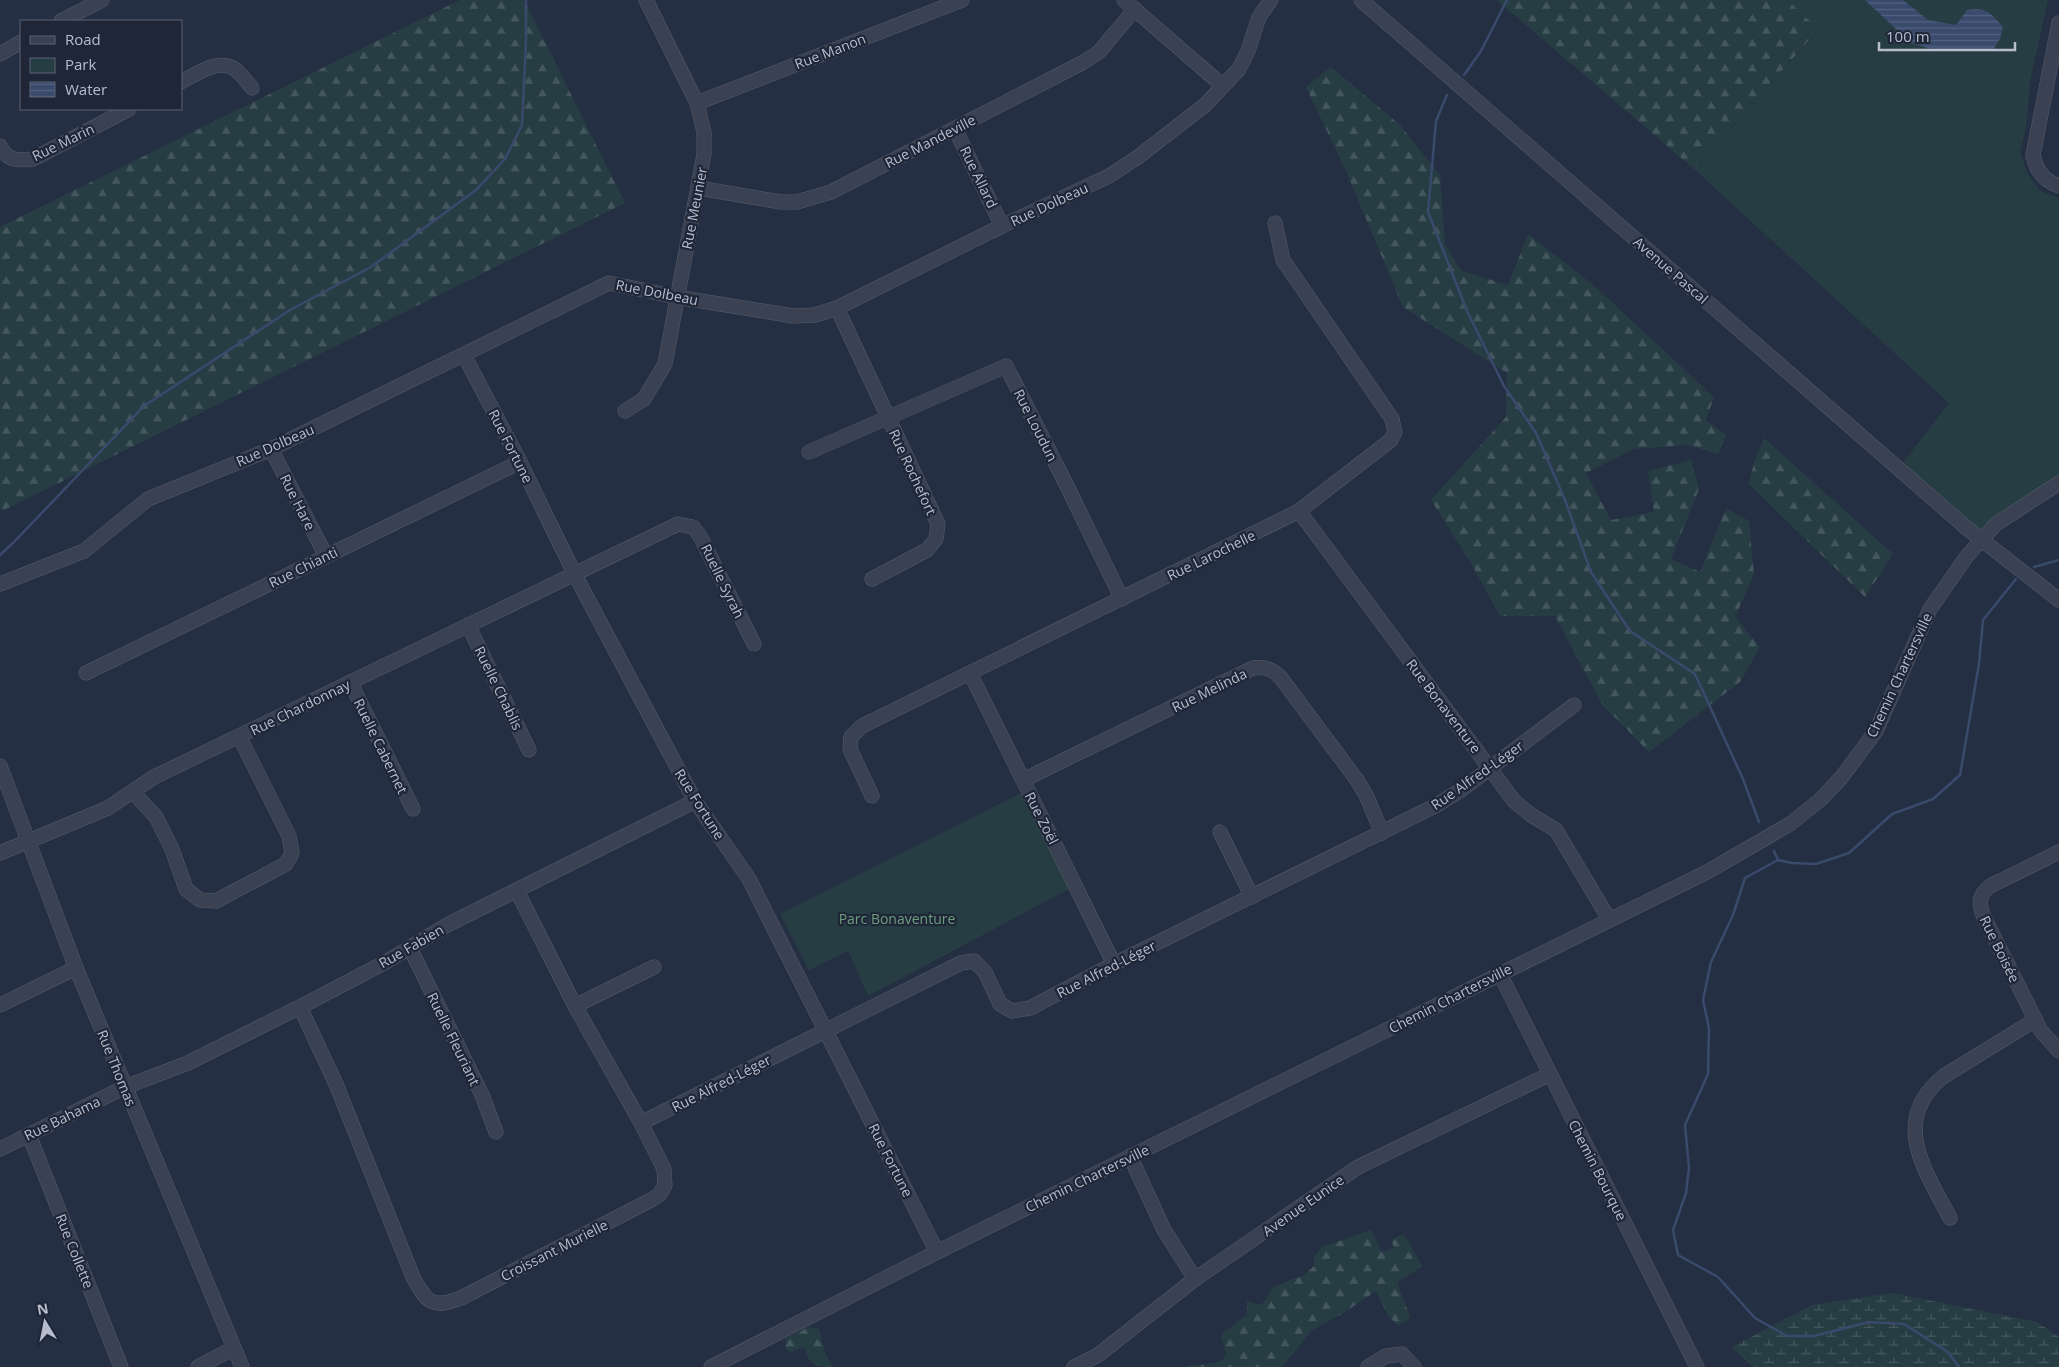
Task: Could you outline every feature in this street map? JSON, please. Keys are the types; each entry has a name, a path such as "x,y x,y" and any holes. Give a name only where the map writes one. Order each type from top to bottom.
{"street":[{"path":"63,20 102,0"},
{"name":"Rue Meunier","path":"625,411 644,398 665,364 704,154 704,132 697,103 646,0"},
{"name":"Rue Manon","path":"697,103 962,0"},
{"name":"Rue Dolbeau","path":"0,584 84,551 148,499 271,449 608,283 793,316 815,315 837,308 1002,226 1117,172 1205,105 1223,86 1239,68 1248,51 1259,17 1271,0"},
{"name":"Avenue Pascal","path":"1361,0 1981,539 2059,600"},
{"path":"1130,5 1223,86"},
{"name":"Rue Mandeville","path":"698,188 781,202 797,202 831,192 1082,63 1099,52 1130,5"},
{"path":"2059,23 2057,48 2033,155 2040,174 2050,183 2059,186"},
{"path":"0,54 20,43"},
{"path":"182,81 208,68 221,65 235,69 252,88"},
{"name":"Rue Marin","path":"0,146 4,153 16,161 33,159 127,110"},
{"name":"Rue Allard","path":"955,129 1002,226"},
{"name":"Rue Larochelle","path":"872,796 850,749 851,737 862,726 1299,511 1388,444 1395,432 1392,419 1284,260 1275,223"},
{"name":"Rue Rochefort","path":"837,308 935,518 938,532 936,539 927,550 872,579"},
{"name":"Rue Fortune","path":"464,355 520,462 574,573 695,801 749,879 937,1252"},
{"name":"Rue Loudun","path":"888,418 1006,366 1122,599"},
{"name":"Rue Rochefort","path":"809,452 888,418"},
{"name":"Rue Hare","path":"271,449 326,556"},
{"name":"Rue Chianti","path":"86,672 520,462"},
{"name":"Chemin Chartersville","path":"711,1367 737,1361 937,1252 1707,872 1761,842 1803,815 1832,788 1876,731 1930,609 1981,539 1996,524 2059,483"},
{"name":"Rue Bonaventure","path":"1299,511 1514,801 1531,815 1556,830 1609,919"},
{"name":"Ruelle Syrah","path":"574,573 672,526 689,526 700,536 754,644"},
{"name":"Rue Chardonnay","path":"0,853 26,840 108,808 154,776 574,573"},
{"name":"Ruelle Chablis","path":"468,625 530,750"},
{"name":"Rue Melinda","path":"1022,780 1253,668 1266,667 1272,669 1281,678 1357,780 1366,795 1382,833"},
{"name":"Rue Zoël","path":"970,673 1114,964"},
{"name":"Ruelle Cabernet","path":"350,682 413,809"},
{"name":"Rue Alfred-Léger","path":"641,1123 961,963 974,961 985,972 1000,1004 1012,1011 1030,1008 1114,964 1382,833 1447,799 1574,705"},
{"path":"133,792 156,817 172,849 186,889 200,900 216,901 286,864 292,853 289,836 240,736"},
{"name":"Rue Thomas","path":"0,766 26,840 76,968 242,1367"},
{"name":"Rue Fabien","path":"125,1087 188,1063 300,1007 410,948 449,924 695,801"},
{"path":"1220,832 1252,897"},
{"name":"Rue Boisée","path":"2059,852 1990,886 1980,898 1983,915 2035,1020 2045,1036 2059,1051"},
{"name":"Croissant Murielle","path":"300,1007 336,1084 413,1276 422,1295 432,1304 445,1304 461,1298 660,1194 665,1185 664,1169 641,1123 575,1006 517,891"},
{"name":"Ruelle Fleuriant","path":"410,948 482,1095 496,1132"},
{"path":"575,1006 654,967"},
{"path":"0,1005 76,968"},
{"name":"Chemin Bourque","path":"1500,974 1697,1367"},
{"path":"1950,1218 1923,1167 1917,1150 1915,1128 1920,1104 1934,1084 1944,1076 2035,1020"},
{"name":"Avenue Eunice","path":"1074,1367 1098,1355 1195,1279 1358,1167 1550,1074"},
{"name":"Rue Bahama","path":"0,1148 125,1087"},
{"name":"Rue Collette","path":"29,1135 121,1367"},
{"path":"1130,1156 1164,1230 1195,1279"},
{"path":"198,1367 234,1348"},
{"path":"1368,1367 1392,1354 1402,1354 1414,1367"}],"green space":[{"path":"460,0 524,0 625,203 2,511 0,508 0,227"},
{"path":"1497,0 1788,0 1819,29 1694,169"},
{"path":"1788,0 2048,0 2030,82 2026,129 2020,151 2027,173 2040,191 2059,198 2059,483 1981,539 1898,469 1949,403 1694,169 1819,30"},
{"path":"1331,67 1400,125 1440,175 1445,245 1462,271 1508,285 1528,234 1592,284 1714,397 1706,420 1726,435 1718,454 1688,445 1634,449 1586,473 1611,520 1654,512 1648,471 1691,460 1699,489 1671,559 1700,572 1726,508 1749,521 1754,574 1735,617 1760,647 1740,682 1649,752 1602,704 1555,616 1500,616 1471,563 1431,500 1506,417 1507,373 1403,307 1346,171 1306,87"},
{"path":"1764,438 1893,554 1865,597 1749,484 1754,462"},
{"name":"Parc Bonaventure","path":"1021,793 1069,889 868,996 848,951 809,970 780,914"},
{"path":"1371,1230 1382,1252 1394,1248 1391,1240 1404,1234 1422,1266 1399,1282 1398,1285 1410,1316 1408,1320 1398,1325 1389,1317 1376,1291 1342,1314 1312,1330 1282,1367 1186,1367 1215,1363 1224,1359 1226,1352 1221,1337 1224,1332 1247,1315 1247,1301 1259,1305 1263,1303 1273,1288 1303,1276 1314,1266 1314,1257 1322,1247"},
{"path":"1893,1293 2037,1322 2059,1337 2059,1367 1753,1367 1732,1347 1812,1305"},
{"path":"809,1327 819,1329 826,1356 833,1367 823,1367 811,1362 804,1347 791,1352 786,1349 785,1339"}],"water":[{"path":"1865,0 1903,0 1928,20 1956,25 1967,10 1979,9 1988,12 2003,27 2000,39 1993,50 1938,51 1911,43"}],"waterway":[{"path":"0,555 144,406 290,310 371,267 476,190 505,159 522,125 526,0"},
{"path":"1464,75 1481,51 1507,0"},
{"path":"1447,95 1436,121 1428,212 1467,311 1504,386 1536,433 1565,500 1591,572 1630,631 1695,674 1743,779 1759,822"},
{"path":"2034,567 2059,560"},
{"path":"1959,1367 1948,1352 1904,1324 1869,1322 1814,1336 1787,1336 1755,1318 1718,1277 1678,1255 1673,1230 1686,1193 1689,1168 1685,1125 1708,1074 1709,1028 1703,1000 1711,962 1733,915 1745,878 1778,860 1792,863 1816,864 1849,853 1892,814 1933,799 1960,775 1979,664 1983,620 2016,579"},
{"path":"1774,851 1778,860"}]}
